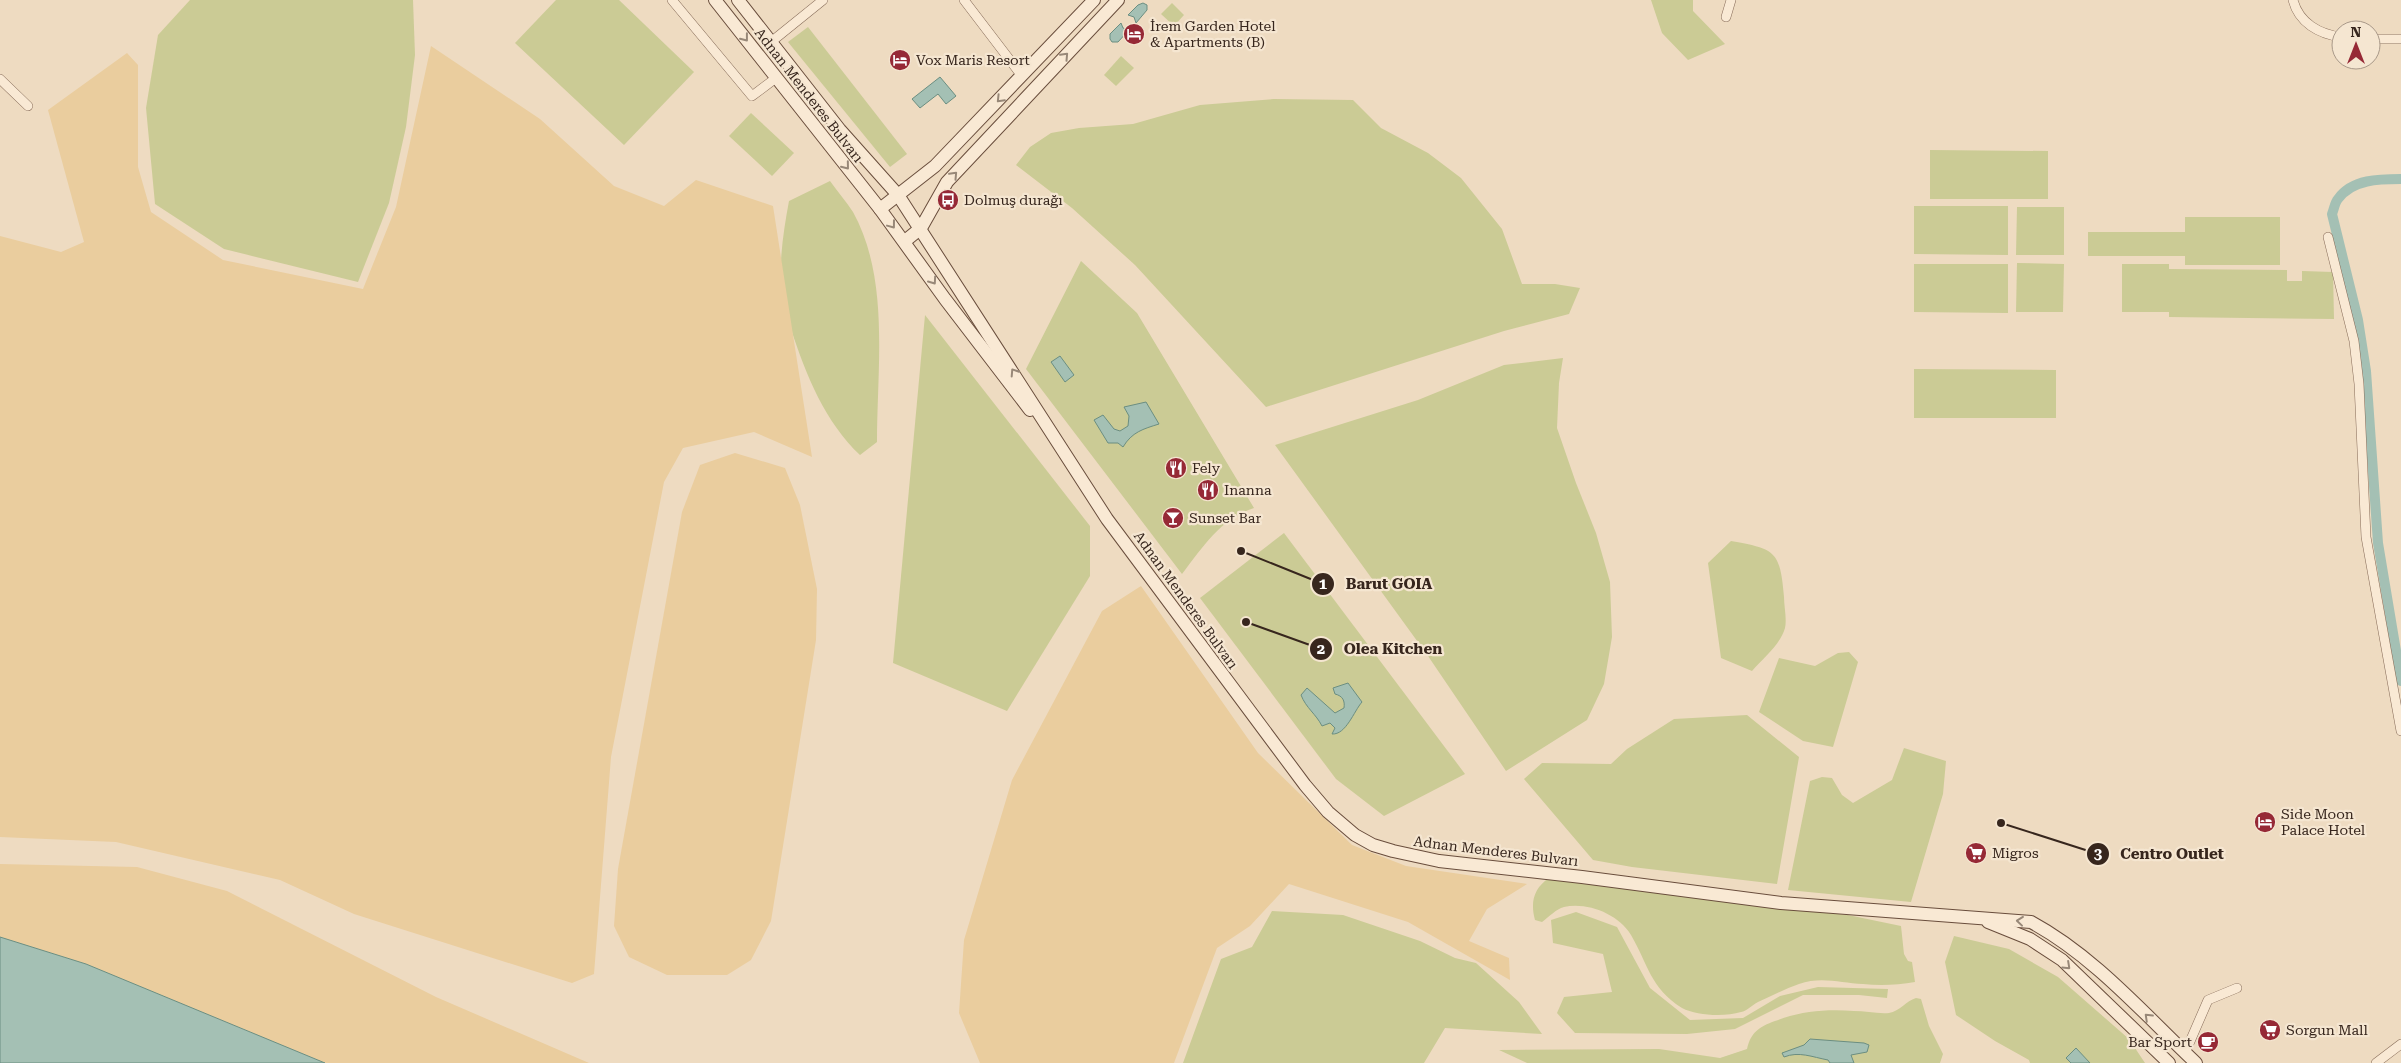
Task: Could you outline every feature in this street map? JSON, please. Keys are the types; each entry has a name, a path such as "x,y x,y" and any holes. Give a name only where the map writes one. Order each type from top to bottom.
{"main road":[{"name":"Adnan Menderes Bulvarı","path":"715,0 880,209 962,322 1057,443"},
{"name":"Adnan Menderes Bulvarı","path":"738,0 840,130 898,195 1024,387 1057,443 1107,519 1304,785 1328,812 1355,835 1373,845 1439,861 1582,877 1781,903 2031,922 2060,938 2116,986 2196,1063"},
{"path":"880,209 935,166 1094,0"},
{"path":"905,242 921,228 948,182 1118,0"},
{"name":"Adnan Menderes Bulvarı","path":"1979,918 2030,939 2062,960 2170,1063"}],"street":[{"path":"672,0 752,96 776,78"},
{"path":"770,42 823,0"},
{"path":"964,0 1022,76"},
{"path":"1726,17 1731,0"},
{"path":"2293,0 2295,8 2308,25 2331,35"},
{"path":"2381,39 2401,39"},
{"path":"0,79 28,106"},
{"path":"2328,236 2354,341 2359,384 2366,537 2401,731"},
{"path":"2185,1053 2208,1000 2237,988"},
{"path":"2376,1063 2401,1044"}],"green space":[{"path":"190,0 413,0 415,55 406,127 389,203 358,282 224,249 155,204 146,108 158,35"},
{"path":"556,0 619,0 694,72 624,145 515,43"},
{"path":"1651,0 1693,0 1693,11 1725,44 1688,60 1662,33"},
{"path":"1172,3 1184,15 1174,26 1161,14"},
{"path":"808,27 907,154 890,167 788,42"},
{"path":"1121,56 1134,68 1116,86 1104,75"},
{"path":"1274,99 1353,100 1381,128 1428,153 1461,178 1502,229 1522,284 1555,284 1580,288 1569,314 1504,331 1266,407 1135,265 1072,208 1016,165 1030,147 1051,133 1079,128 1133,124 1200,105"},
{"path":"751,113 794,153 772,176 729,136"},
{"path":"1930,150 2048,151 2048,199 1930,199"},
{"path":"830,181 853,212 865,238 877,294 879,354 877,442 860,455 837,428 818,397 803,363 782,300 782,250 789,201"},
{"path":"1914,206 2008,206 2008,255 1914,254"},
{"path":"2017,207 2064,207 2064,255 2016,255"},
{"path":"2185,217 2280,217 2280,265 2185,265 2185,256 2088,256 2088,232 2185,232"},
{"path":"1081,261 1137,313 1254,508 1231,519 1213,535 1182,574 1026,369"},
{"path":"2017,263 2064,264 2063,312 2016,312"},
{"path":"1914,264 2008,264 2008,313 1914,312"},
{"path":"2122,264 2169,264 2169,269 2287,270 2287,281 2302,281 2302,271 2333,272 2334,319 2169,317 2169,312 2122,312"},
{"path":"925,315 1090,526 1090,576 1007,711 893,663"},
{"path":"1563,358 1559,383 1557,428 1596,533 1610,582 1612,637 1604,684 1587,720 1506,771 1428,656 1275,445 1418,400 1504,365"},
{"path":"1914,369 2056,370 2056,418 1914,418"},
{"path":"1284,533 1465,774 1384,816 1336,779 1200,598"},
{"path":"1731,541 1758,547 1773,555 1780,570 1782,582 1786,617 1783,634 1775,646 1752,671 1721,658 1708,563"},
{"path":"1849,652 1858,662 1833,747 1803,741 1759,712 1779,658 1815,666 1838,653"},
{"path":"1747,715 1799,757 1777,884 1632,867 1593,860 1524,779 1542,763 1611,764 1627,749 1674,719"},
{"path":"1904,748 1946,761 1943,794 1911,902 1788,890 1810,781 1822,777 1832,778 1842,795 1853,803 1892,780"},
{"path":"1549,878 1740,904 1848,915 1901,926 1904,954 1908,961 1912,962 1915,982 1876,985 1815,980 1789,988 1734,1014 1695,1013 1682,1008 1663,992 1656,984 1631,935 1618,921 1602,911 1583,906 1564,907 1558,909 1542,922 1535,920 1533,901 1540,886"},
{"path":"1272,911 1343,915 1420,941 1455,958 1476,963 1519,1002 1542,1034 1445,1028 1424,1063 1183,1063 1221,959 1252,947"},
{"path":"1576,912 1617,927 1650,988 1690,1020 1743,1018 1780,996 1818,987 1888,989 1887,998 1859,995 1803,995 1735,1029 1687,1034 1575,1033 1557,1013 1564,997 1612,992 1603,954 1553,943 1551,920"},
{"path":"1954,936 2009,949 2058,977 2129,1039 2145,1063 2030,1063 2029,1060 1995,1041 1956,1015 1945,962"},
{"path":"1916,998 1921,999 1929,1026 1943,1054 1940,1063 1527,1063 1499,1050 1659,1049 1720,1058 1747,1049 1756,1031 1785,1018 1804,1013 1844,1010 1889,1013"}],"sand":[{"path":"431,46 540,119 614,186 664,206 696,180 773,206 812,457 754,432 683,448 664,482 611,757 594,974 572,983 354,914 280,880 116,842 0,837 0,236 61,252 84,242 48,110 127,53 138,65 138,167 151,212 223,260 363,289 396,207"},
{"path":"735,453 785,468 800,505 817,589 816,640 771,921 751,960 727,975 667,975 629,957 614,926 618,869 682,512 700,465"},
{"path":"1141,586 1258,753 1352,845 1406,866 1527,884 1487,909 1469,941 1509,958 1510,980 1408,922 1289,884 1250,926 1217,948 1174,1063 980,1063 959,1013 964,940 1012,780 1102,611"},
{"path":"0,864 137,867 227,891 436,997 589,1063 325,1063 86,964 0,937"}],"shaded area":[{"path":"1143,3 1147,5 1147,10 1136,23 1134,17 1128,15 1138,5"},
{"path":"1121,23 1123,28 1129,30 1118,42 1112,42 1110,34"},
{"path":"940,77 956,96 946,104 938,94 920,108 912,99"},
{"path":"1060,356 1074,375 1065,382 1051,362"},
{"path":"1146,402 1159,424 1134,434 1123,447 1118,443 1108,443 1094,420 1103,415 1114,429 1120,431 1128,426 1129,416 1124,407"},
{"path":"1348,683 1362,702 1346,727 1332,734 1335,728 1330,723 1322,726 1301,695 1307,688 1335,713 1344,708 1344,703 1342,697 1335,694 1333,688"},
{"path":"0,937 86,964 325,1063 0,1063"},
{"path":"1810,1039 1869,1045 1867,1052 1851,1055 1854,1063 1830,1063 1828,1060 1800,1055 1784,1057 1782,1053 1804,1045"},
{"path":"2076,1048 2090,1063 2071,1063 2066,1058"}],"waterway":[{"path":"2401,179 2384,179 2351,187 2337,200 2332,214 2358,320 2366,371 2378,543 2401,681"}],"place":[{"name":"İrem Garden Hotel & Apartments (B)","path":"1134,34"},
{"name":"Vox Maris Resort","path":"900,60"},
{"name":"Dolmuş durağı","path":"948,200"},
{"name":"Fely","path":"1176,468"},
{"name":"Inanna","path":"1208,490"},
{"name":"Sunset Bar","path":"1173,518"},
{"name":"Barut GOIA","path":"1241,551"},
{"name":"Olea Kitchen","path":"1246,622"},
{"name":"Side Moon Palace Hotel","path":"2265,822"},
{"name":"Centro Outlet","path":"2001,823"},
{"name":"Migros","path":"1976,853"},
{"name":"Sorgun Mall","path":"2270,1030"},
{"name":"Bar Sport","path":"2208,1042"}]}
